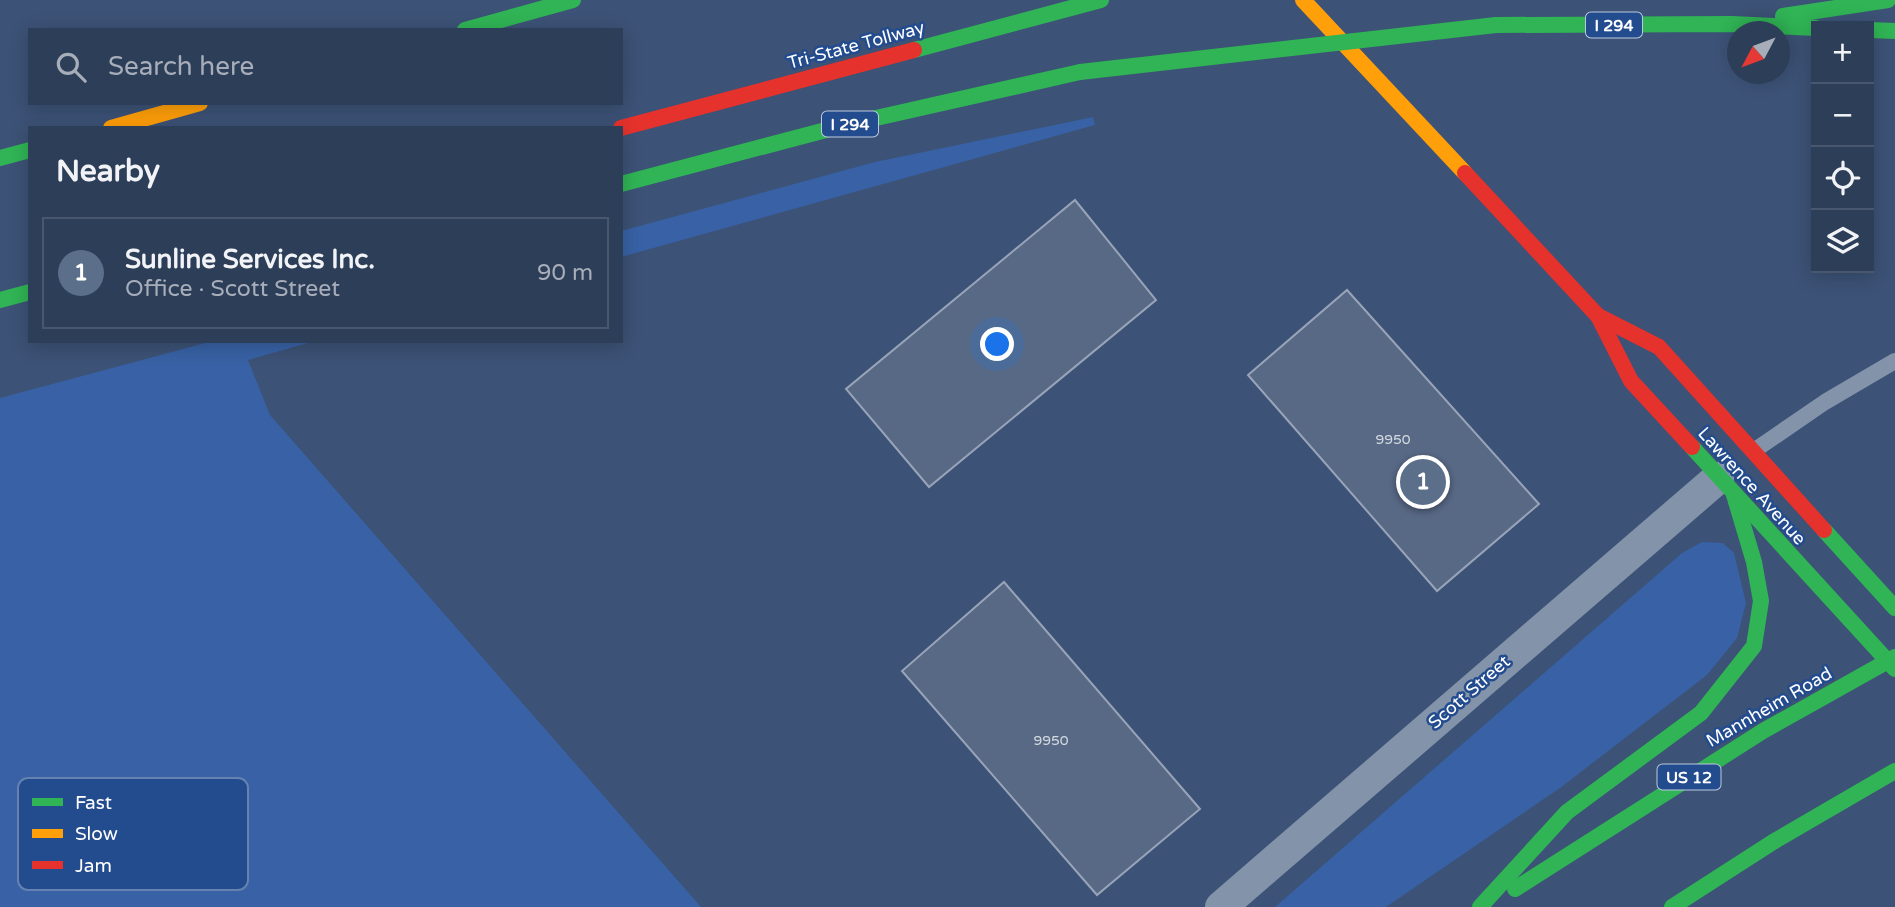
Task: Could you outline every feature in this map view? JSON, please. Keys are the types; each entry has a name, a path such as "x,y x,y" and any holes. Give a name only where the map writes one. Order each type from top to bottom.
{"main road":[{"path":"473,28 573,0"},
{"name":"Tri-State Tollway","path":"623,127 1101,0"},
{"name":"Lawrence Avenue","path":"1303,0 1598,316 1631,381 1726,487 1892,663"},
{"name":"I 294","path":"1752,21 1888,0"},
{"name":"I 294","path":"623,183 845,125 1080,72 1496,25 1727,24"},
{"name":"I 294","path":"1790,27 1811,28"},
{"path":"1874,30 1895,31"},
{"path":"118,126 193,105"},
{"path":"0,158 28,151"},
{"path":"0,300 28,293"},
{"name":"Lawrence Avenue","path":"1598,316 1659,346 1895,608"},
{"path":"1479,907 1567,812 1702,713 1754,646 1760,601 1754,562 1726,487"},
{"name":"Mannheim Road","path":"1488,907 1751,739 1892,663"},
{"path":"1672,907 1773,842 1895,771"}],"street":[{"name":"Scott Street","path":"1221,907 1726,487"}],"lane":[{"path":"1755,450 1825,402 1895,361"}],"shaded area":[{"path":"1093,117 1095,125 623,256 623,230 875,162"},
{"path":"206,343 308,343 248,360 270,415 701,907 0,907 0,398"},
{"path":"1702,542 1723,543 1734,553 1746,603 1737,638 1707,675 1560,788 1386,907 1275,907 1682,553"}],"building":[{"path":"1075,200 1156,300 929,487 846,389"},
{"path":"1347,290 1539,504 1437,591 1248,375"},
{"path":"1004,582 1200,809 1097,895 902,671"}],"traffic: fast":[{"path":"472,28 573,0"},
{"path":"914,50 1101,0"},
{"path":"1783,16 1888,0"},
{"path":"1496,25 1732,24 1811,28"},
{"path":"1080,72 1496,25"},
{"path":"1874,30 1895,31"},
{"path":"623,183 845,125 1080,72"},
{"path":"0,158 28,151"},
{"path":"0,300 28,293"},
{"path":"1692,447 1895,669"},
{"path":"1480,907 1567,812 1701,713 1754,646 1761,601 1754,562 1734,495"},
{"path":"1824,530 1895,608"},
{"path":"1515,889 1763,731 1895,657"},
{"path":"1672,907 1773,842 1895,771"}],"traffic: slow":[{"path":"1303,0 1465,173"},
{"path":"118,126 193,105"}],"traffic: jam":[{"path":"623,127 914,50"},
{"path":"1465,173 1598,316 1631,381 1692,447"},
{"path":"1598,316 1659,347 1824,530"}],"place":[{"name":"Sunline Services Inc.","path":"1423,482"}]}
